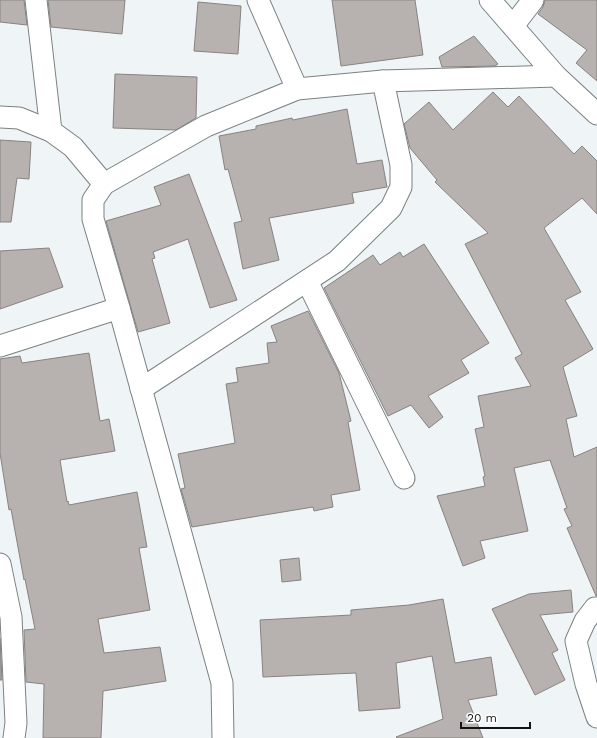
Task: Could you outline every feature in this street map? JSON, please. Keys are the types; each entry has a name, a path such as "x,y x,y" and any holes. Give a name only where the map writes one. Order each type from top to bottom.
{"street":[{"path":"36,0 51,131"},
{"path":"258,0 297,88"},
{"path":"490,0 556,76 597,114"},
{"path":"513,26 533,0"},
{"path":"222,738 222,683 119,308 93,219 93,200 104,184 206,126 297,88 383,81 556,76"},
{"path":"141,389 337,262 391,208 401,187 401,165 383,81"},
{"path":"0,117 19,118 51,131 73,147 104,184"},
{"path":"307,281 404,478"},
{"path":"0,346 119,308"},
{"path":"0,564 6,617 10,728"},
{"path":"597,608 595,608 585,621 576,641 586,684 597,717"}],"building":[{"path":"0,0 24,0 27,25 0,22"},
{"path":"48,0 125,0 122,34 51,27"},
{"path":"332,0 415,0 423,55 341,66"},
{"path":"545,0 597,0 597,81 576,63 587,50 538,14 543,7"},
{"path":"198,2 241,6 238,54 194,51"},
{"path":"474,36 498,64 495,66 442,67 439,57"},
{"path":"115,74 197,77 196,118 176,130 113,128"},
{"path":"493,92 508,107 519,96 574,154 582,146 597,161 597,214 582,198 544,228 581,292 565,300 593,349 563,367 577,416 566,419 574,457 597,447 597,596 567,528 572,526 564,509 567,508 550,460 514,468 528,531 480,541 485,558 463,566 437,496 485,486 483,477 485,476 475,429 484,427 478,396 531,386 515,358 522,354 465,244 488,233 435,182 437,180 410,148 404,124 429,102 453,130"},
{"path":"347,109 357,164 382,160 387,187 352,193 354,203 269,218 279,260 243,269 234,223 242,221 228,169 225,170 219,136 256,129 256,126 292,118 293,120"},
{"path":"0,140 31,142 29,179 17,178 11,222 0,222"},
{"path":"189,174 237,300 210,308 188,239 153,252 155,258 152,259 170,323 138,332 106,221 161,205 154,187"},
{"path":"424,244 489,343 461,360 469,373 428,396 443,417 429,428 411,405 388,416 324,288 373,255 380,265 400,252 403,257"},
{"path":"49,248 63,287 0,309 0,251"},
{"path":"308,311 339,373 351,421 348,422 360,490 331,495 333,507 314,511 313,507 192,527 181,489 185,488 178,454 235,443 226,384 238,382 236,368 269,363 267,343 277,342 271,326"},
{"path":"89,353 100,421 109,419 115,451 60,460 67,502 68,501 69,505 137,492 147,547 139,548 150,610 98,619 104,653 160,647 166,681 103,691 101,738 43,738 44,684 26,682 24,630 35,629 11,509 9,510 0,453 0,359 20,356 22,363"},
{"path":"299,558 301,580 282,582 280,560"},
{"path":"571,590 573,612 540,615 558,650 552,653 565,680 535,695 492,609 529,594"},
{"path":"443,599 455,663 491,657 497,695 468,700 483,738 396,737 443,719 432,656 396,663 400,708 359,711 356,673 263,677 260,620 351,615 351,610 409,605"},
{"path":"0,638 2,680 0,680"}]}
